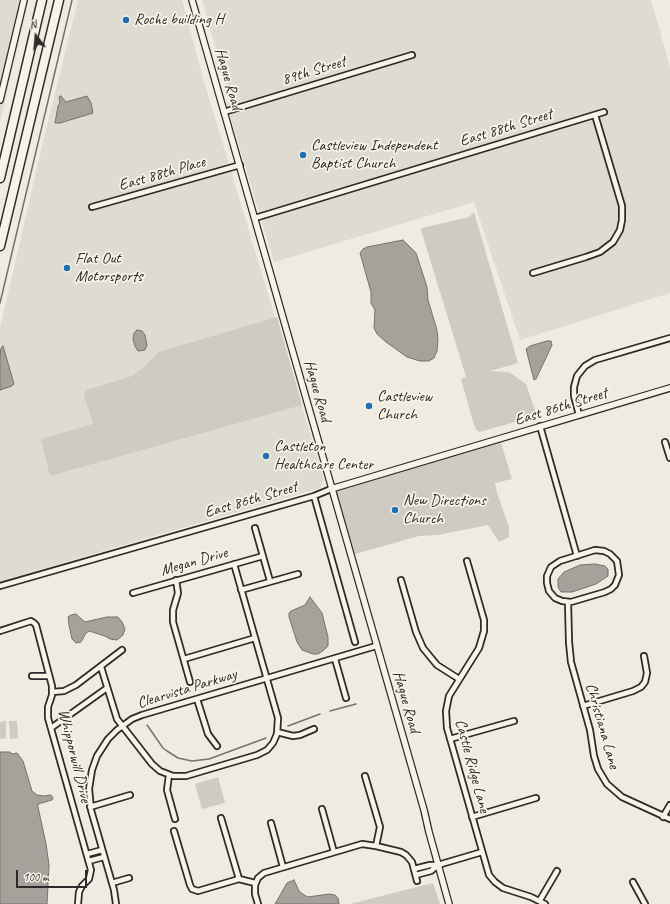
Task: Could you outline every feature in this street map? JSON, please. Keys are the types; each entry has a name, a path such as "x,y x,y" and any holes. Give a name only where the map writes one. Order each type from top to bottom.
{"highway":[{"path":"0,178 42,0"},
{"path":"0,246 59,0"}],"street":[{"path":"0,100 24,0"},
{"name":"Hague Road","path":"192,0 424,810 449,904"},
{"name":"89th Street","path":"224,112 412,55"},
{"name":"East 88th Street","path":"255,218 604,112"},
{"path":"533,273 600,252 613,242 620,230 622,206 595,115"},
{"name":"East 88th Place","path":"92,207 240,165"},
{"path":"580,415 574,398 574,387 577,376 585,366 595,360 670,338"},
{"name":"East 86th Street","path":"0,586 314,496 331,489 670,388"},
{"path":"540,426 577,556"},
{"path":"665,442 670,458"},
{"path":"314,496 355,642"},
{"path":"255,528 270,582"},
{"path":"595,550 604,551 616,560 619,566 620,574 616,583 610,589 568,602 559,600 550,593 547,585 549,570 554,564 560,560 595,550"},
{"name":"Megan Drive","path":"133,593 263,556"},
{"name":"Castle Ridge Lane","path":"467,561 483,618 484,631 479,648 458,679 449,696 446,708 446,723 488,873 497,884 506,890 540,900 546,904"},
{"path":"101,667 115,714 122,726 152,764 160,771 168,775 186,776 257,755 267,750 273,743 277,732 278,718 234,564"},
{"path":"241,590 298,574"},
{"path":"176,580 178,592 173,610 173,620 190,682"},
{"path":"401,580 423,648 437,665 458,679"},
{"name":"Christiana Lane","path":"568,602 571,662 590,730 595,760 604,780 622,797 670,819"},
{"name":"Whipporwill Drive","path":"0,631 34,622 52,692 48,710 51,728 91,870 91,876 80,890 78,904"},
{"path":"184,659 255,638"},
{"name":"Clearvista Parkway","path":"116,904 112,883 90,807 89,785 94,762 108,739 122,726 140,716 376,646"},
{"path":"52,692 72,687 122,650"},
{"path":"583,706 633,691 641,687 645,682 648,673 644,656"},
{"path":"335,659 346,698"},
{"path":"32,676 49,676"},
{"path":"51,728 107,688"},
{"path":"197,699 208,734 217,746"},
{"path":"450,739 514,721"},
{"path":"277,732 293,736 300,735 314,729"},
{"path":"168,775 167,790 175,819"},
{"path":"365,776 380,826 376,846"},
{"path":"90,807 130,795"},
{"path":"472,817 536,798"},
{"path":"663,817 670,805"},
{"path":"322,809 334,852"},
{"path":"221,818 239,879"},
{"path":"271,824 283,867"},
{"path":"174,831 190,886 194,890 198,891 239,879 255,883"},
{"path":"258,904 254,891 255,883 262,873 362,844 401,852 406,855 412,862 417,881"},
{"path":"87,854 102,850"},
{"path":"414,869 430,865 438,865 482,852"},
{"path":"89,861 104,857"},
{"path":"416,875 431,871 438,865"},
{"path":"540,900 557,871"},
{"path":"112,883 129,878"},
{"path":"633,882 645,904"}],"shaded area":[{"path":"0,0 29,0 0,121"},
{"path":"78,0 182,0 205,85 324,480 320,488 0,581 0,328 46,129"},
{"path":"202,0 651,0 670,67 670,293 520,340 474,202 274,262 226,102 231,102"},
{"path":"61,96 66,102 87,96 91,103 93,113 60,123 55,123 58,106 60,103 59,97"},
{"path":"474,212 518,363 490,371 509,372 526,384 537,416 479,432 476,430 473,421 461,379 466,377 421,230 422,228 469,217"},
{"path":"403,240 416,253 427,287 428,300 437,330 437,351 434,358 429,361 420,361 407,357 386,342 377,334 374,328 375,310 371,303 371,292 360,253 367,247"},
{"path":"277,317 302,405 50,476 41,439 93,424 84,393 87,390 132,376 144,367 159,352"},
{"path":"137,330 142,331 145,335 147,345 145,350 138,351 135,346 133,339 134,333"},
{"path":"551,341 552,345 536,379 534,380 526,349 530,346"},
{"path":"3,346 14,384 0,390 0,357 1,348"},
{"path":"501,443 512,479 495,483 509,527 509,537 499,542 488,525 438,535 419,536 355,554 336,491"},
{"path":"595,564 605,566 608,569 608,576 596,584 572,592 561,592 558,587 558,579 564,572 580,565"},
{"path":"310,597 322,613 328,637 328,646 318,654 313,654 302,650 297,642 289,617 289,613 291,611 305,605"},
{"path":"76,614 85,622 107,617 118,617 125,629 123,635 117,640 89,631 86,633 81,642 76,643 72,639 68,617"},
{"path":"6,721 6,738 0,739 0,722"},
{"path":"9,721 17,721 18,738 10,739"},
{"path":"0,752 10,752 12,754 17,753 23,761 32,791 37,795 51,795 53,798 52,800 38,804 49,865 47,904 0,904"},
{"path":"218,777 225,803 202,809 195,784"},
{"path":"294,880 299,891 304,895 308,897 329,894 335,895 338,898 339,904 275,904 287,883"},
{"path":"433,883 440,904 350,904"}],"waterway":[{"path":"0,303 72,0"},
{"path":"330,711 356,704"},
{"path":"288,726 320,714"},
{"path":"147,725 163,748 178,758 192,761 209,759 266,738"}],"place":[{"name":"Roche building H","path":"126,20"},
{"name":"Castleview Independent Baptist Church","path":"303,155"},
{"name":"Flat Out Motorsports","path":"67,268"},
{"name":"Castleview Church","path":"369,406"},
{"name":"Castleton Healthcare Center","path":"266,456"},
{"name":"New Directions Church","path":"395,510"}]}
